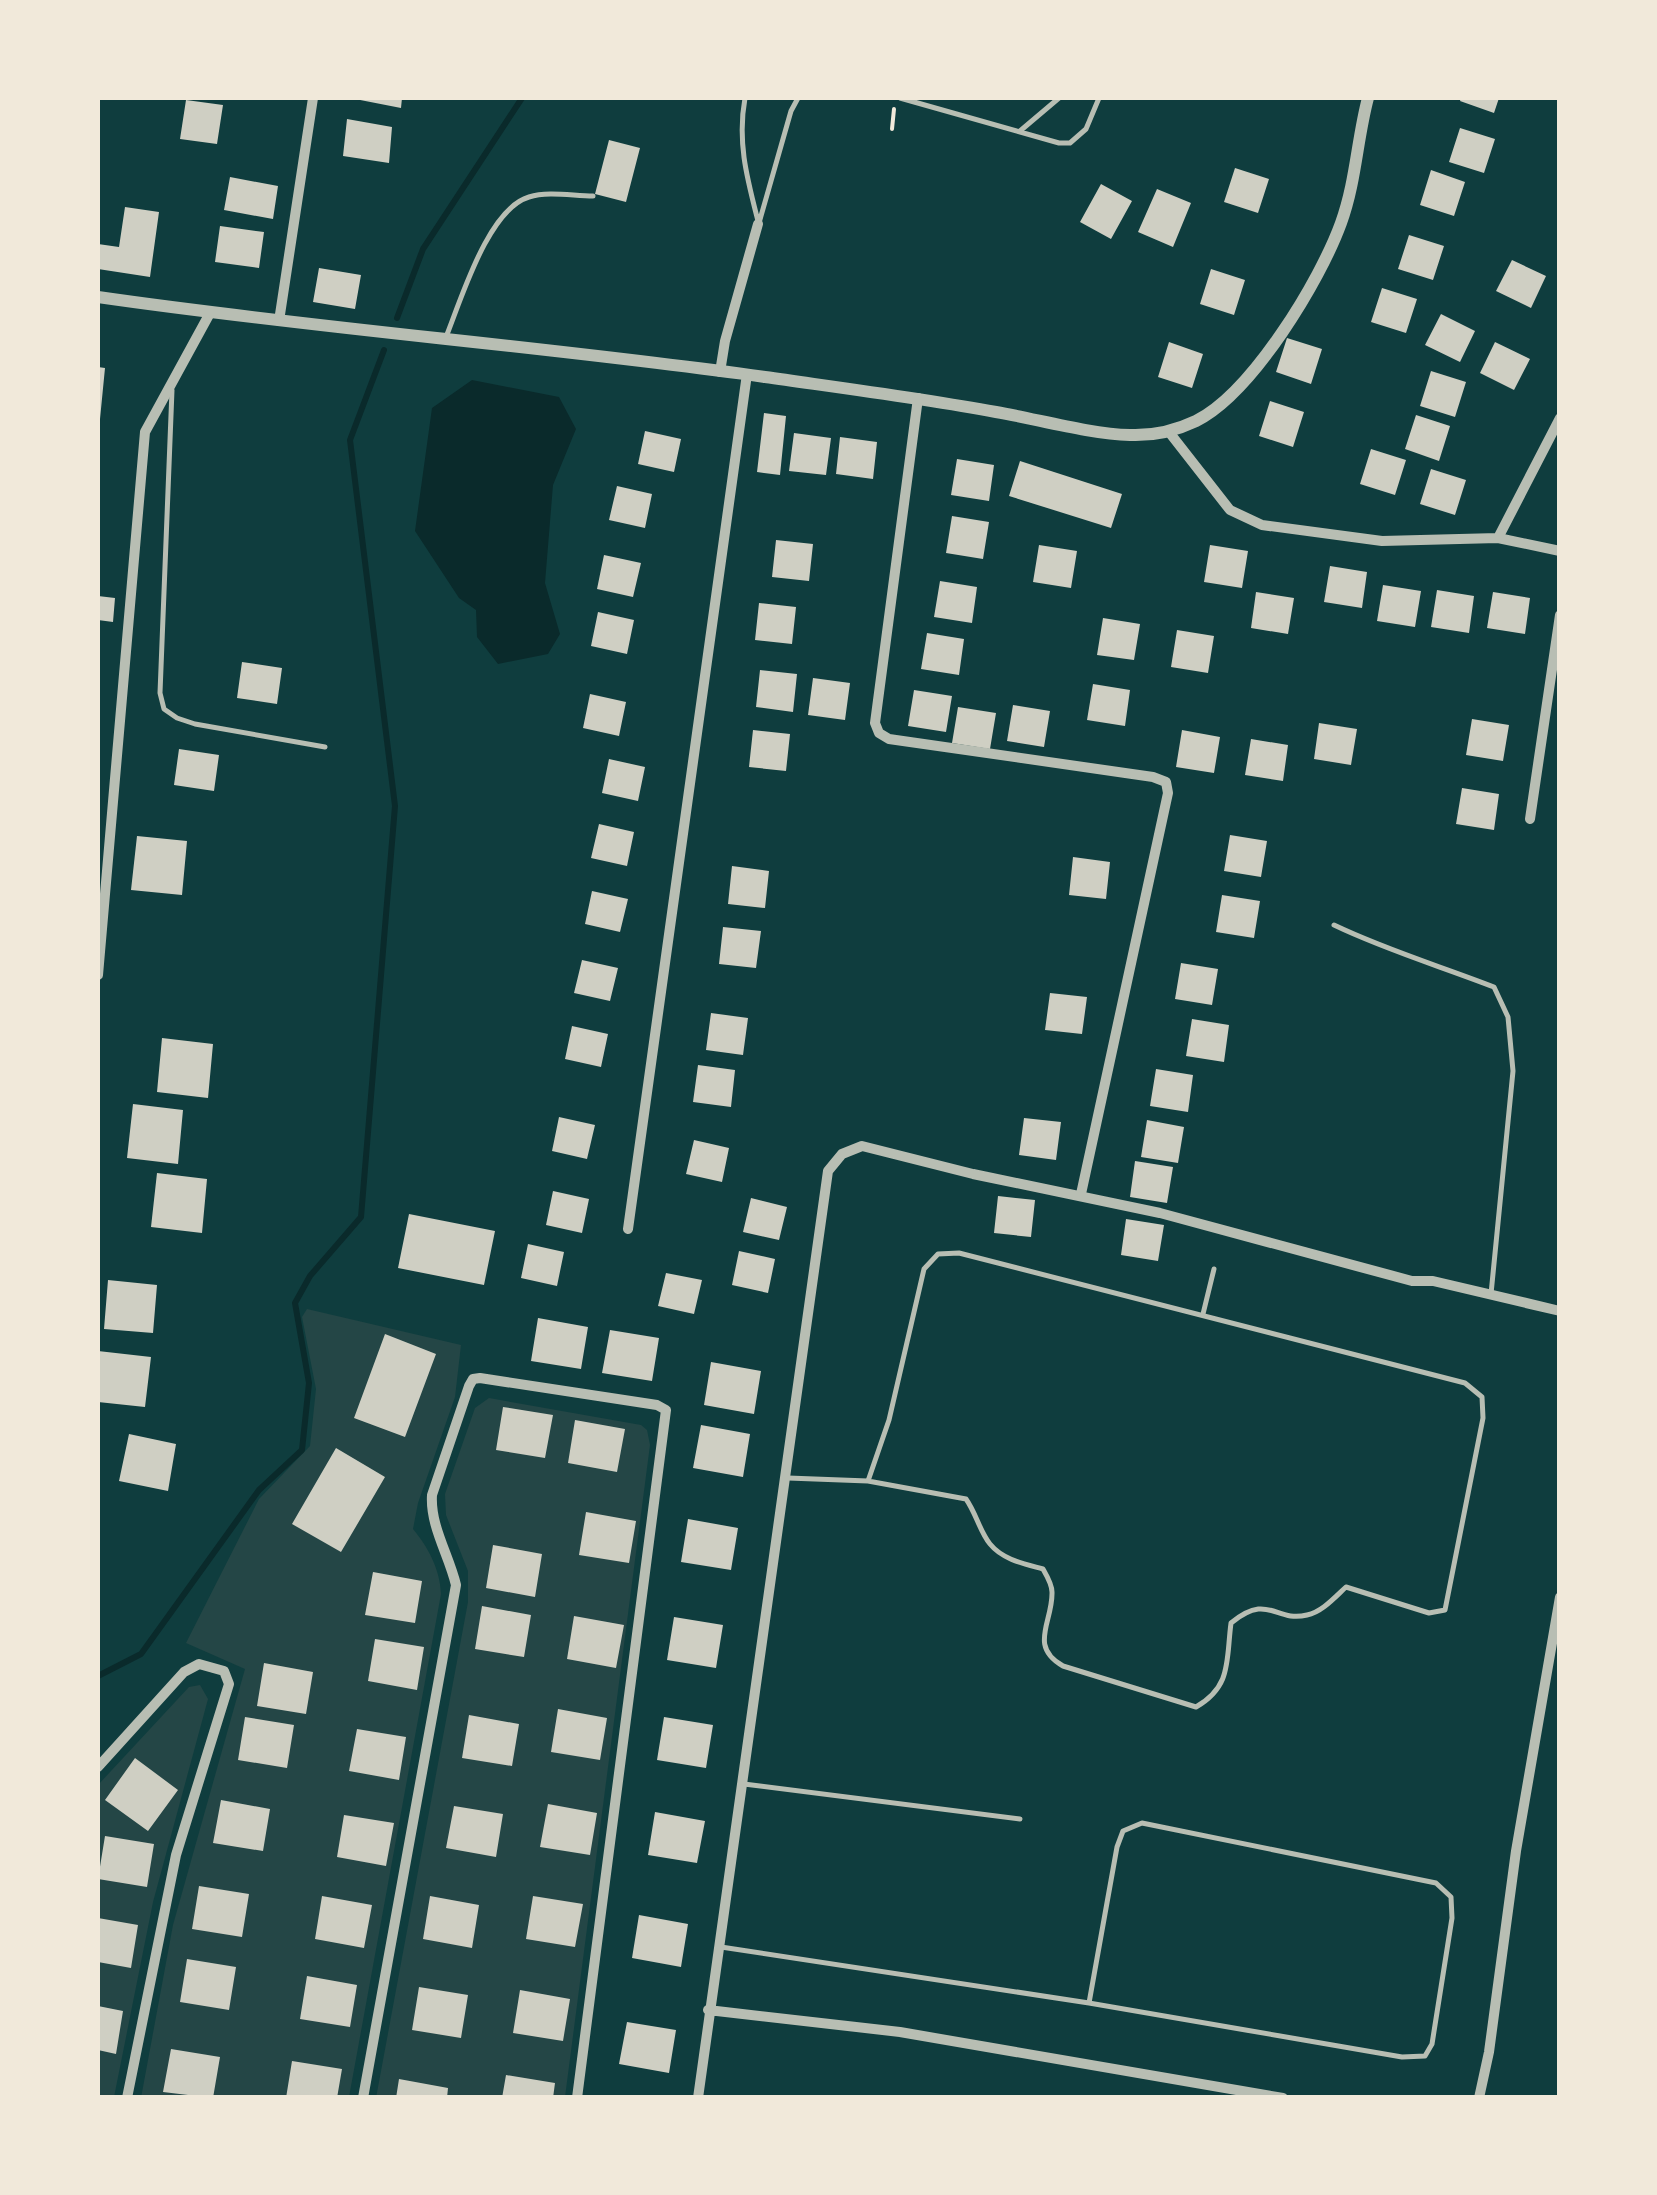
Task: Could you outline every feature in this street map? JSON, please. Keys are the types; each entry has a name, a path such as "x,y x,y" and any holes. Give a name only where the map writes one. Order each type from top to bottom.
{"street":[{"path":"279,321 314,98"},
{"path":"98,297 747,374 918,398 1129,435 1169,432 1200,419 1230,396 1258,366 1313,282 1341,224 1368,98"},
{"path":"720,372 758,224"},
{"path":"98,974 145,432 210,313"},
{"path":"628,1229 747,374"},
{"path":"918,398 875,723 879,733 890,739 1166,782 1168,793 1081,1194"},
{"path":"1498,538 1560,418"},
{"path":"1169,432 1230,510 1262,524 1382,541 1498,538 1560,551"},
{"path":"1530,818 1560,615"},
{"path":"698,2098 828,1170 842,1154 862,1146 973,1174 1081,1194 1412,1281 1434,1280 1560,1311"},
{"path":"363,2098 456,1585 436,1527 432,1495 469,1386 472,1379 480,1378 666,1410 577,2098"},
{"path":"1479,2098 1560,1597"},
{"path":"98,1767 184,1672 198,1664 224,1671 228,1684 176,1856 127,2098"},
{"path":"708,2010 900,2032 1283,2098"}],"lane":[{"path":"745,98 740,124 743,170 758,224"},
{"path":"758,224 798,98"},
{"path":"898,98 1070,143 1086,129 1099,98"},
{"path":"1019,132 1059,98"},
{"path":"444,340 486,242 517,202 539,195 592,196"},
{"path":"172,382 160,693 164,709 195,724 325,747"},
{"path":"1334,925 1384,949 1494,987 1508,1017 1513,1071 1490,1294"},
{"path":"784,1478 868,1481 966,1499 990,1544 1010,1560 1044,1569 1053,1589 1044,1643 1049,1658 1062,1666 1196,1707 1216,1695 1224,1676 1231,1624 1246,1611 1268,1608 1300,1617 1314,1614 1346,1587 1430,1613 1446,1610 1483,1418 1482,1397 1465,1383 1203,1314 959,1253 938,1254 924,1269 889,1420 868,1481"},
{"path":"1203,1314 1214,1268"},
{"path":"741,1784 1020,1819"},
{"path":"718,1946 1089,2003 1402,2057 1425,2056 1432,2044 1452,1918 1451,1898 1436,1883 1142,1823 1123,1830 1117,1847 1089,2003"}],"path":[{"path":"892,129 898,98"}],"shaded area":[{"path":"472,380 559,397 576,429 553,485 545,583 560,634 548,654 498,664 477,637 476,610 459,598 415,531 432,408"},
{"path":"307,1309 461,1345 455,1397 418,1503 413,1529 432,1559 441,1594 349,2097 141,2098 173,1925 245,1669 186,1643 259,1499 310,1446 316,1389 302,1317"},
{"path":"489,1398 641,1425 647,1430 650,1445 565,2097 376,2098 468,1602 468,1571 446,1515 445,1494 475,1408"},
{"path":"200,1685 208,1699 153,1902 114,2097 98,2097 98,1785 189,1687"}],"building":[{"path":"350,98 402,98 401,108"},
{"path":"1499,98 1494,113 1460,101"},
{"path":"186,100 223,105 217,144 180,139"},
{"path":"347,119 392,127 389,163 343,156"},
{"path":"1460,128 1495,139 1484,173 1449,162"},
{"path":"609,140 640,148 626,202 595,194"},
{"path":"1235,168 1269,179 1258,213 1224,202"},
{"path":"1431,170 1465,182 1454,216 1420,205"},
{"path":"230,177 278,186 273,219 224,210"},
{"path":"1101,184 1132,201 1111,239 1080,222"},
{"path":"1157,189 1191,203 1173,247 1138,232"},
{"path":"125,207 159,212 150,277 98,269 98,244 119,247"},
{"path":"220,226 264,232 259,268 215,262"},
{"path":"1409,235 1444,246 1433,280 1398,269"},
{"path":"1512,260 1546,276 1531,308 1496,291"},
{"path":"319,268 361,275 355,309 313,302"},
{"path":"1211,269 1245,280 1234,315 1200,304"},
{"path":"1382,288 1417,299 1406,333 1371,322"},
{"path":"1441,314 1475,331 1460,362 1425,345"},
{"path":"1287,338 1322,349 1311,384 1276,372"},
{"path":"1169,342 1203,354 1192,388 1158,377"},
{"path":"1495,342 1530,359 1514,390 1480,373"},
{"path":"98,367 105,368 100,419 98,419"},
{"path":"1431,371 1466,382 1455,417 1420,406"},
{"path":"1270,401 1304,412 1293,447 1259,436"},
{"path":"764,413 786,416 780,475 757,472"},
{"path":"1416,415 1450,426 1439,461 1405,449"},
{"path":"645,431 681,439 674,472 638,464"},
{"path":"794,433 831,438 826,475 789,471"},
{"path":"840,437 877,442 873,479 836,474"},
{"path":"1371,449 1406,460 1395,495 1360,484"},
{"path":"957,459 994,465 989,501 951,495"},
{"path":"1020,461 1122,494 1111,528 1009,496"},
{"path":"1431,469 1466,480 1455,515 1420,504"},
{"path":"617,486 652,494 645,528 609,520"},
{"path":"952,516 989,522 983,559 946,553"},
{"path":"776,540 813,544 809,581 772,577"},
{"path":"1039,545 1077,551 1071,588 1033,582"},
{"path":"1210,545 1248,551 1242,588 1204,582"},
{"path":"604,555 641,563 633,597 597,589"},
{"path":"1330,566 1367,572 1362,608 1324,602"},
{"path":"940,581 977,587 972,623 934,617"},
{"path":"1383,585 1421,591 1415,627 1377,621"},
{"path":"1437,590 1474,596 1469,633 1431,627"},
{"path":"1256,592 1294,598 1288,634 1251,628"},
{"path":"1493,592 1530,598 1525,634 1487,628"},
{"path":"98,596 115,598 113,622 98,620"},
{"path":"759,603 796,607 792,644 755,640"},
{"path":"598,612 634,620 627,654 591,646"},
{"path":"1103,618 1140,624 1134,660 1097,655"},
{"path":"1177,630 1214,636 1208,673 1171,667"},
{"path":"927,633 964,639 959,675 921,669"},
{"path":"242,662 282,668 277,704 237,698"},
{"path":"760,670 797,674 793,712 756,707"},
{"path":"813,678 850,683 845,720 808,715"},
{"path":"1093,684 1130,690 1125,726 1087,720"},
{"path":"914,690 952,696 946,732 908,726"},
{"path":"590,694 626,702 619,736 583,728"},
{"path":"1013,705 1050,711 1044,747 1007,741"},
{"path":"958,707 996,713 990,749 952,743"},
{"path":"1472,719 1509,725 1503,761 1466,755"},
{"path":"1319,723 1357,729 1351,765 1314,759"},
{"path":"753,730 790,734 786,771 749,767"},
{"path":"1182,730 1220,737 1214,773 1176,767"},
{"path":"1251,739 1288,745 1283,781 1245,775"},
{"path":"179,749 219,755 214,791 174,785"},
{"path":"609,759 645,767 638,801 602,793"},
{"path":"1462,788 1499,794 1494,830 1456,824"},
{"path":"599,824 634,832 627,866 591,858"},
{"path":"1230,835 1267,841 1261,877 1224,871"},
{"path":"137,836 187,841 182,895 131,890"},
{"path":"1073,857 1110,862 1106,899 1069,895"},
{"path":"732,866 769,871 765,908 728,904"},
{"path":"592,891 628,899 620,932 585,924"},
{"path":"1222,895 1260,901 1254,938 1216,932"},
{"path":"723,927 761,931 756,968 719,964"},
{"path":"582,960 618,968 610,1001 574,993"},
{"path":"1181,963 1218,969 1212,1005 1175,999"},
{"path":"1050,993 1087,997 1082,1034 1045,1030"},
{"path":"711,1013 748,1018 743,1055 706,1050"},
{"path":"1192,1019 1229,1025 1224,1062 1186,1056"},
{"path":"572,1026 608,1034 601,1067 565,1059"},
{"path":"162,1038 213,1044 208,1098 157,1092"},
{"path":"698,1065 735,1070 731,1107 693,1102"},
{"path":"1156,1069 1193,1075 1188,1112 1150,1106"},
{"path":"133,1104 183,1110 178,1164 127,1158"},
{"path":"559,1117 595,1125 587,1159 552,1151"},
{"path":"1024,1118 1061,1122 1056,1160 1019,1155"},
{"path":"1147,1120 1184,1127 1178,1163 1141,1157"},
{"path":"694,1140 729,1148 722,1182 686,1174"},
{"path":"1135,1161 1173,1167 1167,1203 1130,1197"},
{"path":"157,1173 207,1179 202,1233 151,1227"},
{"path":"553,1191 589,1199 582,1233 546,1225"},
{"path":"998,1196 1035,1200 1031,1237 994,1233"},
{"path":"751,1198 787,1207 779,1240 743,1232"},
{"path":"409,1214 495,1231 484,1285 398,1268"},
{"path":"1126,1219 1164,1225 1158,1261 1121,1255"},
{"path":"528,1244 564,1252 557,1286 521,1278"},
{"path":"739,1251 775,1259 768,1293 732,1285"},
{"path":"666,1273 702,1280 694,1314 658,1306"},
{"path":"108,1280 157,1285 153,1333 104,1329"},
{"path":"538,1318 588,1327 581,1369 531,1361"},
{"path":"610,1330 659,1338 652,1381 602,1373"},
{"path":"385,1334 436,1354 405,1437 354,1418"},
{"path":"98,1351 151,1357 145,1407 98,1402"},
{"path":"711,1362 761,1371 754,1414 704,1405"},
{"path":"503,1407 553,1415 545,1458 496,1450"},
{"path":"575,1420 625,1429 617,1472 568,1463"},
{"path":"701,1425 750,1434 743,1477 693,1468"},
{"path":"129,1434 176,1444 168,1491 119,1481"},
{"path":"336,1448 385,1477 341,1552 292,1524"},
{"path":"586,1512 636,1521 629,1563 579,1555"},
{"path":"688,1519 738,1528 731,1570 681,1562"},
{"path":"493,1545 542,1554 535,1597 486,1588"},
{"path":"373,1572 422,1581 415,1623 365,1615"},
{"path":"482,1606 531,1615 524,1657 475,1649"},
{"path":"574,1616 624,1625 616,1668 567,1659"},
{"path":"674,1617 723,1625 716,1668 667,1660"},
{"path":"375,1639 424,1647 417,1690 368,1681"},
{"path":"264,1663 313,1672 306,1714 257,1706"},
{"path":"558,1709 607,1718 600,1760 551,1752"},
{"path":"469,1715 519,1724 512,1766 462,1758"},
{"path":"245,1717 294,1725 287,1768 238,1760"},
{"path":"664,1717 713,1725 706,1768 657,1760"},
{"path":"357,1729 406,1737 399,1780 349,1771"},
{"path":"135,1758 178,1790 148,1831 105,1800"},
{"path":"221,1800 270,1809 263,1851 213,1843"},
{"path":"548,1804 597,1813 590,1855 540,1847"},
{"path":"454,1806 503,1814 496,1857 446,1848"},
{"path":"655,1812 705,1821 697,1863 648,1855"},
{"path":"344,1815 394,1823 386,1866 337,1857"},
{"path":"105,1836 154,1844 147,1887 98,1879"},
{"path":"199,1886 249,1894 242,1937 192,1929"},
{"path":"322,1896 372,1905 364,1948 315,1939"},
{"path":"430,1896 479,1905 472,1948 423,1939"},
{"path":"533,1896 583,1904 575,1947 526,1939"},
{"path":"639,1915 688,1924 681,1967 632,1958"},
{"path":"98,1918 138,1925 131,1968 98,1962"},
{"path":"187,1959 236,1967 229,2010 180,2002"},
{"path":"307,1976 357,1985 350,2027 300,2019"},
{"path":"419,1987 468,1995 461,2038 412,2030"},
{"path":"520,1990 570,1999 563,2041 513,2033"},
{"path":"98,2006 123,2011 116,2054 98,2050"},
{"path":"627,2022 676,2030 669,2073 619,2064"},
{"path":"171,2049 220,2057 213,2098 163,2092"},
{"path":"292,2061 342,2069 337,2098 286,2098"},
{"path":"506,2075 555,2083 553,2098 502,2098"},
{"path":"399,2079 448,2088 447,2098 396,2098"}],"waterway":[{"path":"397,318 423,249 522,98"},
{"path":"98,1676 141,1654 259,1490 302,1450 309,1383 295,1303 310,1276 361,1217 395,806 350,440 384,350"}]}
